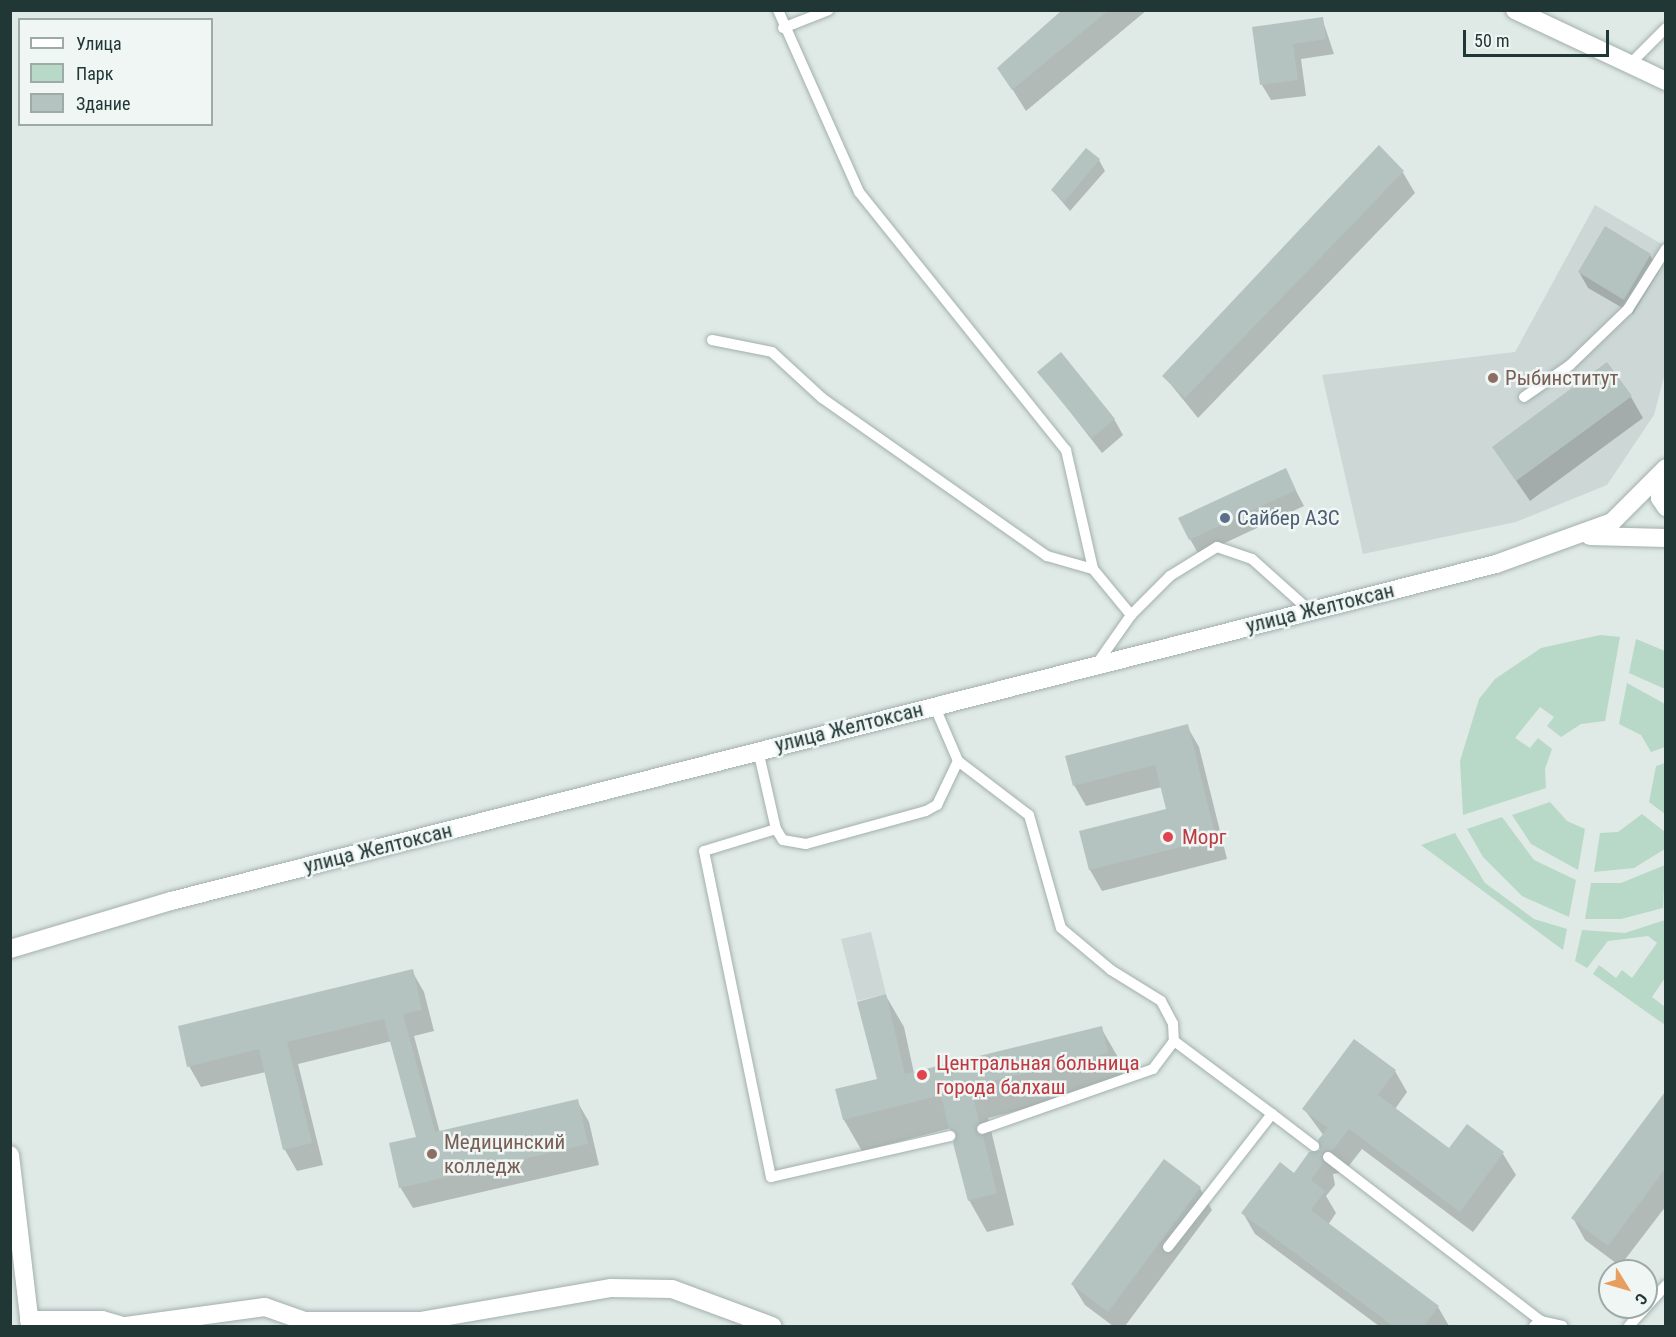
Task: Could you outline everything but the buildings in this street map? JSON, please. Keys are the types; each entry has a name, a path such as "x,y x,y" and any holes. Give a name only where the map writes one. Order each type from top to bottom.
{"main road":[{"path":"1515,10 1543,15 1665,81"},
{"name":"улица Желтоксан","path":"10,949 171,901 934,705 1496,564 1579,537 1612,522 1665,468"},
{"path":"1665,478 1660,498 1665,507"},
{"path":"1579,537 1665,538"},
{"path":"10,1155 30,1323 102,1320 124,1326 265,1306 305,1321 420,1321 611,1288 672,1289 772,1326"}],"lane":[{"path":"778,10 783,28 859,192 1066,450 1093,569 1131,615"},
{"path":"783,28 828,10"},
{"path":"1632,62 1665,28"},
{"path":"1524,397 1570,365 1628,309 1665,249"},
{"path":"712,340 772,352 822,398 1047,556 1093,569"},
{"path":"1096,664 1131,615 1170,576 1216,547 1252,559 1308,610"},
{"path":"934,705 958,760 1029,815 1061,928 1111,970 1161,1001 1173,1024 1174,1041 1153,1069 982,1129"},
{"path":"758,750 776,829 783,840 806,844 926,811 937,805 958,760"},
{"path":"776,829 704,851 771,1177 950,1136"},
{"path":"1174,1041 1314,1146"},
{"path":"1167,1247 1272,1114"},
{"path":"1328,1157 1538,1324 1562,1326"},
{"path":"1629,1326 1665,1285"}],"shaded area":[{"name":"Рыбинститут","path":"1595,205 1665,246 1665,373 1654,415 1607,485 1516,522 1363,554 1322,375 1515,352"},
{"path":"871,932 886,994 857,1001 841,939"}],"green space":[{"path":"1600,635 1620,637 1605,721 1581,724 1561,737 1547,726 1554,717 1540,707 1515,738 1530,748 1538,738 1552,749 1545,769 1546,788 1463,815 1460,761 1479,699 1495,679 1541,648"},
{"path":"1636,639 1665,651 1665,689 1629,673"},
{"path":"1627,683 1665,704 1665,747 1651,752 1641,735 1619,724"},
{"path":"1666,763 1665,814 1649,802 1656,766"},
{"path":"1550,802 1567,821 1585,829 1578,870 1531,844 1512,815"},
{"path":"1642,814 1665,832 1665,849 1634,868 1594,872 1600,833 1618,832"},
{"path":"1502,817 1534,860 1576,880 1569,917 1522,896 1483,857 1467,829"},
{"path":"1455,833 1485,883 1534,919 1567,929 1563,950 1421,845"},
{"path":"1665,865 1663,908 1621,919 1585,919 1591,883 1621,883"},
{"path":"1665,920 1665,978 1652,997 1665,1007 1665,1025 1593,974 1599,965 1616,978 1622,970 1632,978 1657,943 1648,936 1608,941 1587,968 1575,961 1582,930 1625,933"}],"place":[{"name":"Рыбинститут","path":"1493,378"},
{"name":"Сайбер АЗС","path":"1225,518"},
{"name":"Морг","path":"1168,837"},
{"name":"Центральная больница города балхаш","path":"922,1075"},
{"name":"Медицинский колледж","path":"432,1154"}]}
